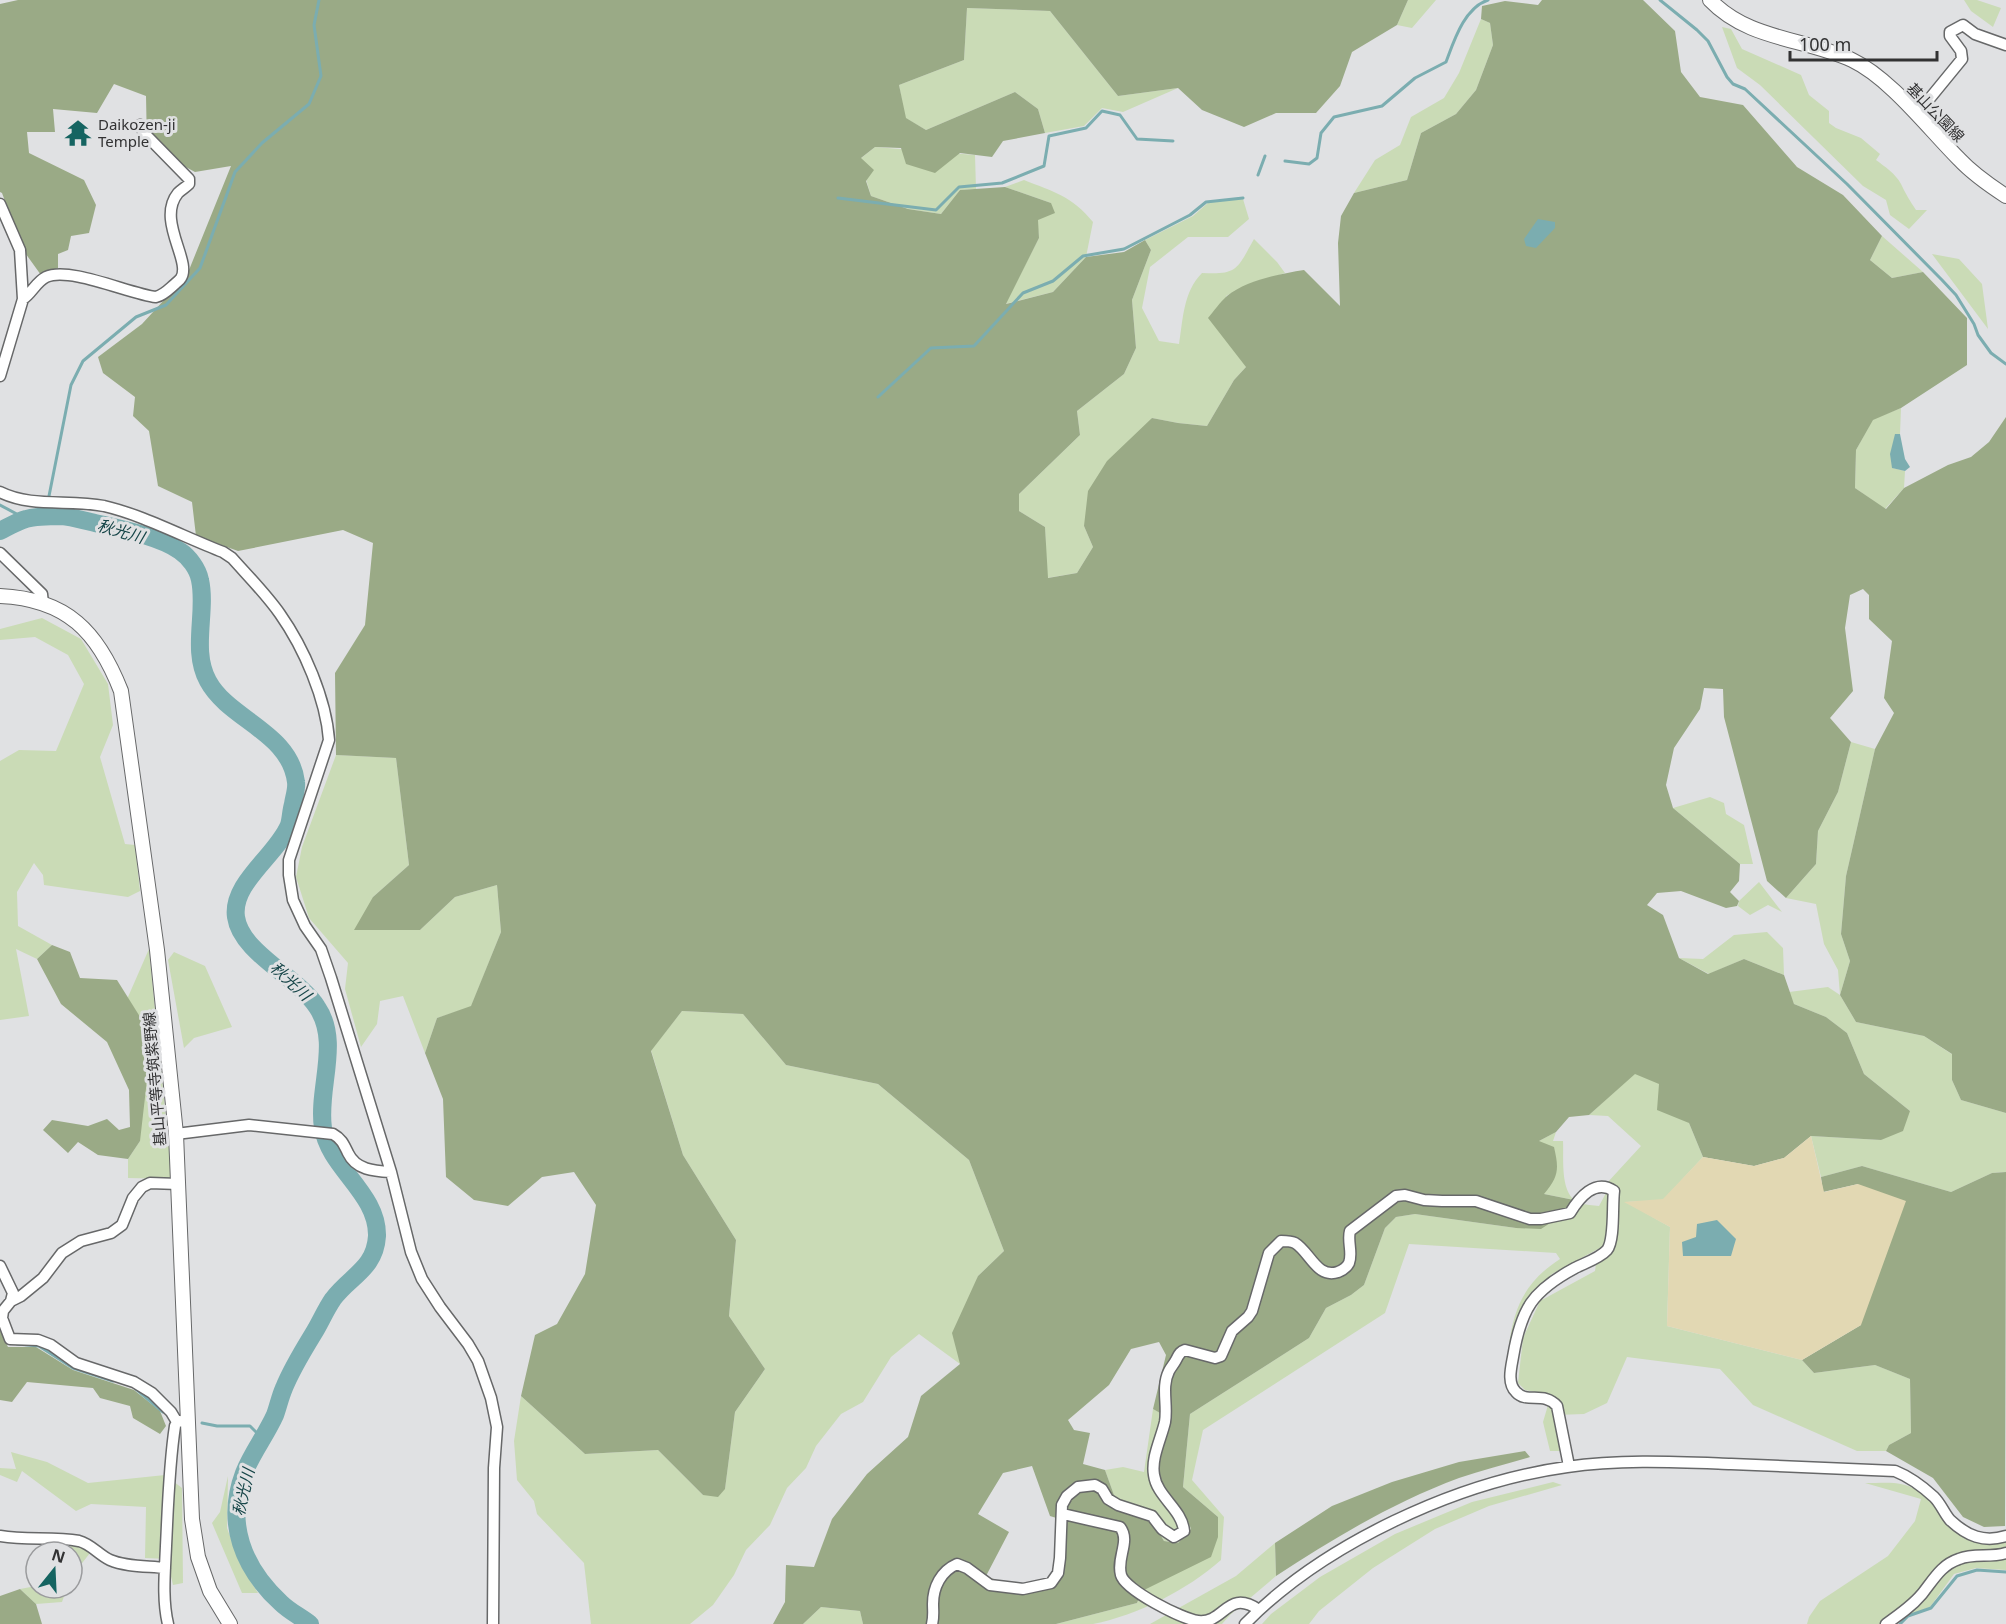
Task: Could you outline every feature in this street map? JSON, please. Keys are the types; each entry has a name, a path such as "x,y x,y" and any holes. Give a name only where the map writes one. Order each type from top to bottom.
{"main road":[{"name":"基山公園線","path":"1710,0 1736,21 1756,31 1825,49 1854,61 1882,81 1981,179 2006,196"},
{"name":"基山平等寺筑紫野線","path":"0,596 16,597 43,604 75,620 92,636 110,664 121,691 157,950 176,1134 183,1422 192,1519 198,1557 210,1591 230,1624"}],"street":[{"path":"1917,114 1962,59 1961,51 1950,36 1950,32 1963,24 1975,34 2006,45"},
{"path":"23,299 49,275 60,274 83,278 156,297 164,295 181,278 184,271 183,263 174,238 171,219 177,194 189,184 189,179 144,133 140,124"},
{"path":"0,204 20,250 23,299 2,359 0,376"},
{"path":"0,492 27,501 84,502 106,507 223,552 232,558 281,615 303,654 322,704 328,725 329,740 289,860 288,875 305,927 321,949 331,978 391,1172 411,1252 422,1279 478,1361 491,1398 497,1427 494,1468 493,1624"},
{"path":"0,553 42,594 43,604"},
{"path":"176,1134 249,1125 333,1134 340,1138 350,1158 358,1166 373,1171 391,1172"},
{"path":"11,1301 43,1278 62,1253 81,1241 111,1233 122,1225 133,1198 142,1187 150,1183 178,1184"},
{"path":"932,1624 932,1602 938,1583 946,1569 957,1564 967,1568 990,1585 1023,1589 1051,1582 1058,1573 1062,1505 1067,1496 1078,1487 1095,1485 1102,1489 1107,1499 1118,1505 1152,1516 1174,1537 1184,1531 1178,1515 1160,1491 1154,1477 1153,1463 1166,1419 1165,1384 1168,1372 1180,1352 1185,1350 1215,1358 1221,1356 1232,1331 1252,1311 1269,1253 1281,1241 1295,1243 1321,1270 1328,1274 1338,1272 1350,1262 1348,1238 1350,1231 1395,1196 1405,1195 1424,1200 1476,1201 1530,1219 1541,1219 1570,1213 1577,1201 1588,1191 1608,1187 1614,1191 1613,1233 1607,1250 1559,1276 1540,1290 1523,1314 1513,1354 1510,1378 1516,1393 1527,1398 1548,1398 1557,1406 1569,1466"},
{"path":"0,1266 13,1293 11,1301 3,1311 5,1340 38,1340 51,1345 76,1363 134,1382 152,1393 183,1422 174,1437 169,1490 165,1568 165,1615 168,1624"},
{"path":"1245,1624 1259,1610 1309,1571 1363,1537 1420,1509 1479,1487 1569,1466 1652,1461 1895,1471 1910,1477 1935,1498 1950,1519 1966,1532 1980,1539 1993,1540 2006,1536"},
{"path":"1063,1514 1120,1527 1124,1532 1125,1541 1119,1560 1121,1576 1129,1588 1150,1600 1193,1620 1203,1622 1213,1619 1232,1604 1241,1602 1250,1604 1259,1610"},
{"path":"0,1536 81,1542 90,1545 108,1560 165,1568"},
{"path":"1886,1624 1914,1603 1934,1576 1946,1565 1966,1557 2006,1553"}],"green space":[{"path":"18,0 1408,0 1397,25 1352,52 1340,86 1316,113 1276,113 1244,127 1202,110 1178,88 1118,96 1050,11 967,8 964,60 899,85 906,118 926,130 1015,92 1038,109 1045,133 1003,141 992,157 960,153 935,173 906,164 901,148 875,147 861,158 874,170 866,181 871,196 908,209 941,214 960,190 1005,187 1051,203 1055,213 1038,220 1039,238 1006,304 1053,292 1086,257 1124,252 1145,240 1151,250 1132,300 1136,348 1124,374 1077,411 1080,435 1019,494 1019,511 1045,527 1048,578 1077,573 1093,547 1084,526 1088,491 1107,461 1152,418 1207,426 1234,380 1246,367 1208,318 1224,298 1235,290 1254,282 1304,270 1340,306 1338,243 1341,216 1354,193 1407,180 1421,133 1456,114 1476,90 1493,45 1490,23 1481,19 1482,6 1505,1 1538,5 1542,0 1643,0 1675,31 1681,72 1700,97 1743,105 1797,167 1843,195 1882,236 1870,260 1892,278 1923,272 1967,318 1967,365 1901,408 1873,420 1856,450 1855,488 1886,509 1904,488 1948,465 1971,457 1989,442 2006,417 2006,1113 1961,1100 1952,1080 1952,1054 1924,1036 1856,1022 1840,995 1850,961 1841,934 1846,876 1875,749 1894,713 1884,698 1892,641 1869,619 1869,595 1863,589 1850,595 1845,628 1853,691 1830,718 1851,742 1838,792 1818,831 1816,864 1786,898 1767,881 1724,717 1723,689 1704,688 1700,709 1674,748 1666,785 1673,808 1740,864 1739,881 1730,892 1739,901 1737,906 1726,908 1681,891 1657,893 1647,905 1663,915 1679,958 1708,974 1744,959 1784,975 1794,1004 1826,1017 1847,1033 1864,1074 1910,1111 1903,1131 1881,1140 1811,1136 1784,1158 1754,1166 1703,1157 1689,1123 1657,1110 1659,1084 1635,1074 1589,1115 1569,1117 1556,1132 1539,1141 1554,1147 1557,1161 1555,1177 1544,1194 1574,1200 1567,1212 1541,1229 1516,1228 1415,1214 1396,1217 1385,1228 1364,1285 1351,1295 1326,1308 1309,1338 1190,1414 1183,1487 1218,1517 1218,1537 1211,1557 1142,1591 1137,1603 1056,1624 863,1624 860,1611 821,1607 803,1624 773,1624 785,1602 786,1565 814,1567 832,1519 867,1474 908,1437 921,1396 960,1364 952,1333 978,1276 1004,1251 969,1160 878,1084 786,1065 743,1014 682,1011 651,1051 683,1155 736,1240 729,1316 765,1369 735,1412 725,1489 718,1497 703,1495 658,1450 585,1454 521,1396 535,1335 557,1324 585,1274 596,1205 574,1172 542,1177 508,1206 474,1200 446,1177 443,1099 425,1053 437,1018 471,1006 501,932 497,885 455,897 420,930 354,930 373,897 409,865 396,758 336,755 335,673 365,625 373,543 343,530 238,551 196,536 192,502 158,486 149,431 133,416 135,397 103,373 98,357 142,324 187,275 231,166 195,172 147,146 146,96 114,84 97,113 53,109 55,132 27,132 29,153 84,180 96,205 89,233 71,236 68,250 58,254 58,268 41,275 23,250 0,192 0,4","holes":["1159,1342 1166,1355 1153,1409 1167,1417 1159,1475 1164,1491 1186,1518 1191,1529 1178,1543 1164,1541 1152,1521 1119,1509 1105,1470 1083,1464 1090,1433 1074,1430 1068,1420 1109,1385 1131,1349","1032,1466 1050,1516 1066,1521 1063,1575 1053,1585 1024,1591 986,1576 1009,1532 978,1514 1003,1473"]},
{"path":"1408,0 1436,0 1412,28 1397,25"},
{"path":"1964,0 1977,0 2001,8 1993,27 1971,11"},
{"path":"967,8 1050,11 1118,96 1178,88 1123,112 1102,108 1084,126 1045,133 1038,109 1015,92 926,130 905,118 899,85 964,60"},
{"path":"1481,19 1490,23 1493,45 1476,90 1456,114 1421,133 1407,180 1354,193 1375,160 1400,145 1411,117 1444,98 1459,73"},
{"path":"1722,27 1731,29 1742,49 1801,75 1809,95 1829,111 1829,123 1861,138 1880,154 1876,160 1899,180 1916,210 1927,210 1909,229 1890,215 1886,200 1863,186 1760,85 1737,68"},
{"path":"875,147 975,155 976,189 960,190 941,214 908,209 871,196 860,159"},
{"path":"1024,180 1070,200 1093,222 1086,257 1053,292 1005,304 1039,238 1037,220 1051,203 1005,187"},
{"path":"1243,199 1249,219 1228,237 1188,237 1150,267 1142,308 1159,341 1179,344 1187,297 1196,281 1202,273 1223,273 1235,268 1254,239 1285,273 1245,286 1226,296 1246,367 1234,380 1207,426 1152,418 1084,526 1093,547 1077,573 1047,578 1045,527 1019,511 1019,494 1080,435 1077,411 1124,374 1136,348 1132,300 1151,250 1145,240 1193,216 1209,202"},
{"path":"1882,236 1923,272 1892,278 1870,260"},
{"path":"1932,254 1959,259 1982,284 1988,329"},
{"path":"1901,408 1900,434 1895,435 1893,468 1905,471 1904,488 1885,509 1855,488 1856,450 1873,419"},
{"path":"42,618 81,639 108,684 113,725 100,757 125,844 135,845 140,891 128,897 44,885 43,875 34,863 17,892 18,926 52,945 37,959 16,949 29,1016 0,1020 0,761 19,750 56,751 84,684 68,655 35,637 0,640 0,629"},
{"path":"1851,742 1875,749 1846,876 1841,934 1850,961 1840,995 1838,970 1824,944 1816,904 1786,898 1816,864 1818,831 1838,792"},
{"path":"336,755 396,758 409,865 373,897 420,930 455,897 497,885 501,932 471,1007 437,1018 425,1053 403,996 380,1001 377,1024 361,1047 345,989 348,963 309,918 296,877 302,847"},
{"path":"1710,797 1724,803 1726,814 1744,825 1753,864 1740,864 1673,808"},
{"path":"1759,882 1782,912 1768,905 1750,915 1738,906 1739,901"},
{"path":"1767,932 1783,948 1784,975 1744,959 1709,974 1679,958 1703,959 1734,935"},
{"path":"52,945 70,952 80,978 117,980 152,1036 140,1141 128,1159 98,1155 78,1142 68,1153 43,1130 52,1120 88,1126 107,1119 119,1130 130,1127 129,1090 107,1042 61,1004 37,959"},
{"path":"149,949 172,1179 128,1178 128,1159 140,1141 128,997"},
{"path":"174,952 205,966 232,1027 194,1038 184,1048 168,960"},
{"path":"1828,987 1840,995 1856,1022 1924,1036 1953,1055 1952,1080 1961,1100 2006,1113 2006,1172 1992,1173 1951,1192 1862,1166 1821,1177 1811,1136 1881,1140 1910,1111 1864,1074 1847,1033 1826,1017 1794,1004 1789,992"},
{"path":"1634,994 1659,1084 1689,1123 1703,1157 1663,1200 1626,1202 1670,1227 1667,1326 1802,1360 1814,1373 1875,1365 1910,1379 1911,1433 1889,1445 1886,1451 1857,1451 1753,1405 1720,1369 1627,1357 1607,1403 1584,1414 1556,1415 1560,1451 1550,1451 1543,1422 1551,1395 1525,1390 1518,1383 1523,1338 1540,1301 1595,1271 1598,1249 1552,1274 1521,1308 1509,1345 1518,1306 1538,1276 1560,1259 1556,1253 1409,1244 1385,1313 1203,1430 1192,1480 1224,1517 1221,1560 1177,1591 1144,1608 1093,1624 1056,1624 1137,1603 1142,1591 1218,1517 1183,1487 1190,1414 1309,1338 1326,1308 1351,1295 1364,1285 1385,1228 1396,1217 1415,1214 1516,1228 1574,1200 1544,1194 1539,1141 1556,1132 1553,1141 1563,1141 1564,1176 1569,1193 1580,1203 1599,1206 1606,1193 1607,1183 1641,1146 1608,1116 1589,1115 1635,1073"},
{"path":"682,1011 743,1014 786,1065 878,1084 969,1160 1004,1251 978,1276 960,1364 919,1334 891,1357 863,1402 841,1414 816,1446 806,1468 787,1488 770,1525 746,1550 734,1575 713,1605 690,1624 591,1624 584,1563 537,1514 534,1501 517,1480 514,1441 521,1396 585,1454 658,1450 703,1495 725,1489 735,1412 765,1369 729,1316 736,1240 683,1155 651,1050"},
{"path":"1862,1166 1951,1192 1992,1173 2006,1172 2005,1526 1984,1527 1963,1517 1933,1478 1886,1451 1889,1445 1911,1433 1910,1379 1875,1365 1814,1373 1802,1360 1861,1325 1858,1184 1823,1192 1821,1177"},
{"path":"0,1330 8,1347 36,1347 73,1370 134,1390 160,1411 166,1426 160,1434 133,1418 130,1406 100,1398 93,1388 27,1382 12,1402 0,1400"},
{"path":"1153,1409 1167,1417 1163,1490 1188,1518 1191,1530 1178,1543 1164,1541 1152,1521 1119,1509 1105,1470 1123,1467 1144,1472"},
{"path":"1525,1451 1530,1457 1459,1478 1411,1498 1342,1535 1276,1576 1275,1543 1332,1506 1392,1482 1459,1462"},
{"path":"11,1452 47,1462 88,1483 165,1475 182,1488 183,1583 173,1585 167,1559 145,1558 146,1507 91,1504 76,1511 22,1471 17,1482 0,1475 0,1468 16,1469"},
{"path":"228,1476 227,1528 241,1566 258,1593 242,1593 212,1523 220,1512"},
{"path":"1553,1482 1562,1485 1489,1506 1435,1529 1373,1568 1319,1611 1309,1624 1262,1624 1271,1614 1320,1577 1395,1534 1472,1502"},
{"path":"1865,1483 1893,1483 1912,1487 1927,1498 1947,1523 1967,1538 1991,1544 2006,1540 2006,1570 1976,1568 1954,1574 1930,1607 1906,1616 1897,1624 1807,1624 1820,1601 1888,1556 1915,1521 1921,1499"},
{"path":"1275,1543 1276,1576 1222,1624 1150,1624 1236,1576"},
{"path":"84,1549 90,1553 84,1561"},
{"path":"20,1589 24,1593 24,1600 32,1600 36,1604 42,1624 0,1624 0,1596"},
{"path":"32,1600 63,1600 62,1602 36,1604"},
{"path":"821,1607 860,1611 863,1624 803,1624"}],"sand":[{"path":"1811,1136 1824,1192 1858,1184 1906,1201 1861,1325 1802,1360 1667,1326 1670,1227 1624,1202 1663,1199 1703,1157 1754,1166 1784,1158"}],"water":[{"path":"1538,219 1555,222 1555,228 1536,248 1526,246 1524,239"},
{"path":"1895,434 1900,434 1905,459 1910,467 1905,471 1892,468 1890,454"},
{"path":"1717,1220 1736,1239 1731,1256 1683,1256 1682,1242 1696,1237 1697,1224"}],"waterway":[{"path":"49,496 71,385 83,361 136,317 166,305 200,268 235,172 262,143 309,104 321,76 314,25 319,0"},
{"path":"1285,161 1309,164 1317,158 1321,133 1334,117 1382,106 1415,78 1446,62 1456,35 1466,18 1472,10 1488,0"},
{"path":"1660,0 1708,41 1733,84 1745,89 1847,184 1942,280 1956,295 1978,335 1991,353 2006,364"},
{"path":"838,198 936,210 959,187 1002,183 1044,166 1049,136 1086,128 1102,111 1120,115 1137,139 1173,141"},
{"path":"1258,175 1265,156"},
{"path":"878,397 931,348 974,346 1023,293 1053,281 1083,256 1124,249 1190,215 1206,202 1243,198"},
{"path":"0,505 26,519"},
{"path":"47,517 48,509"},
{"name":"秋光川","path":"0,531 30,518 62,516 149,537 183,554 190,560 200,580 202,592 201,657 208,681 230,706 271,738 283,751 291,765 296,782 289,825 240,892 236,905 236,917 240,930 248,942 308,996 324,1021 328,1050 322,1113 323,1128 334,1156 370,1207 377,1236 372,1257 333,1299 294,1366 275,1415 244,1473 236,1509 241,1544 257,1575 284,1606 310,1624"},
{"path":"17,1344 39,1346 73,1368 113,1381"},
{"path":"136,1389 163,1412"},
{"path":"202,1423 217,1426 250,1426 262,1438"},
{"path":"1900,1624 1908,1616 1931,1608 1957,1576 1977,1570 2006,1572"}],"place":[{"name":"Daikozen-ji Temple","path":"78,133"}]}
